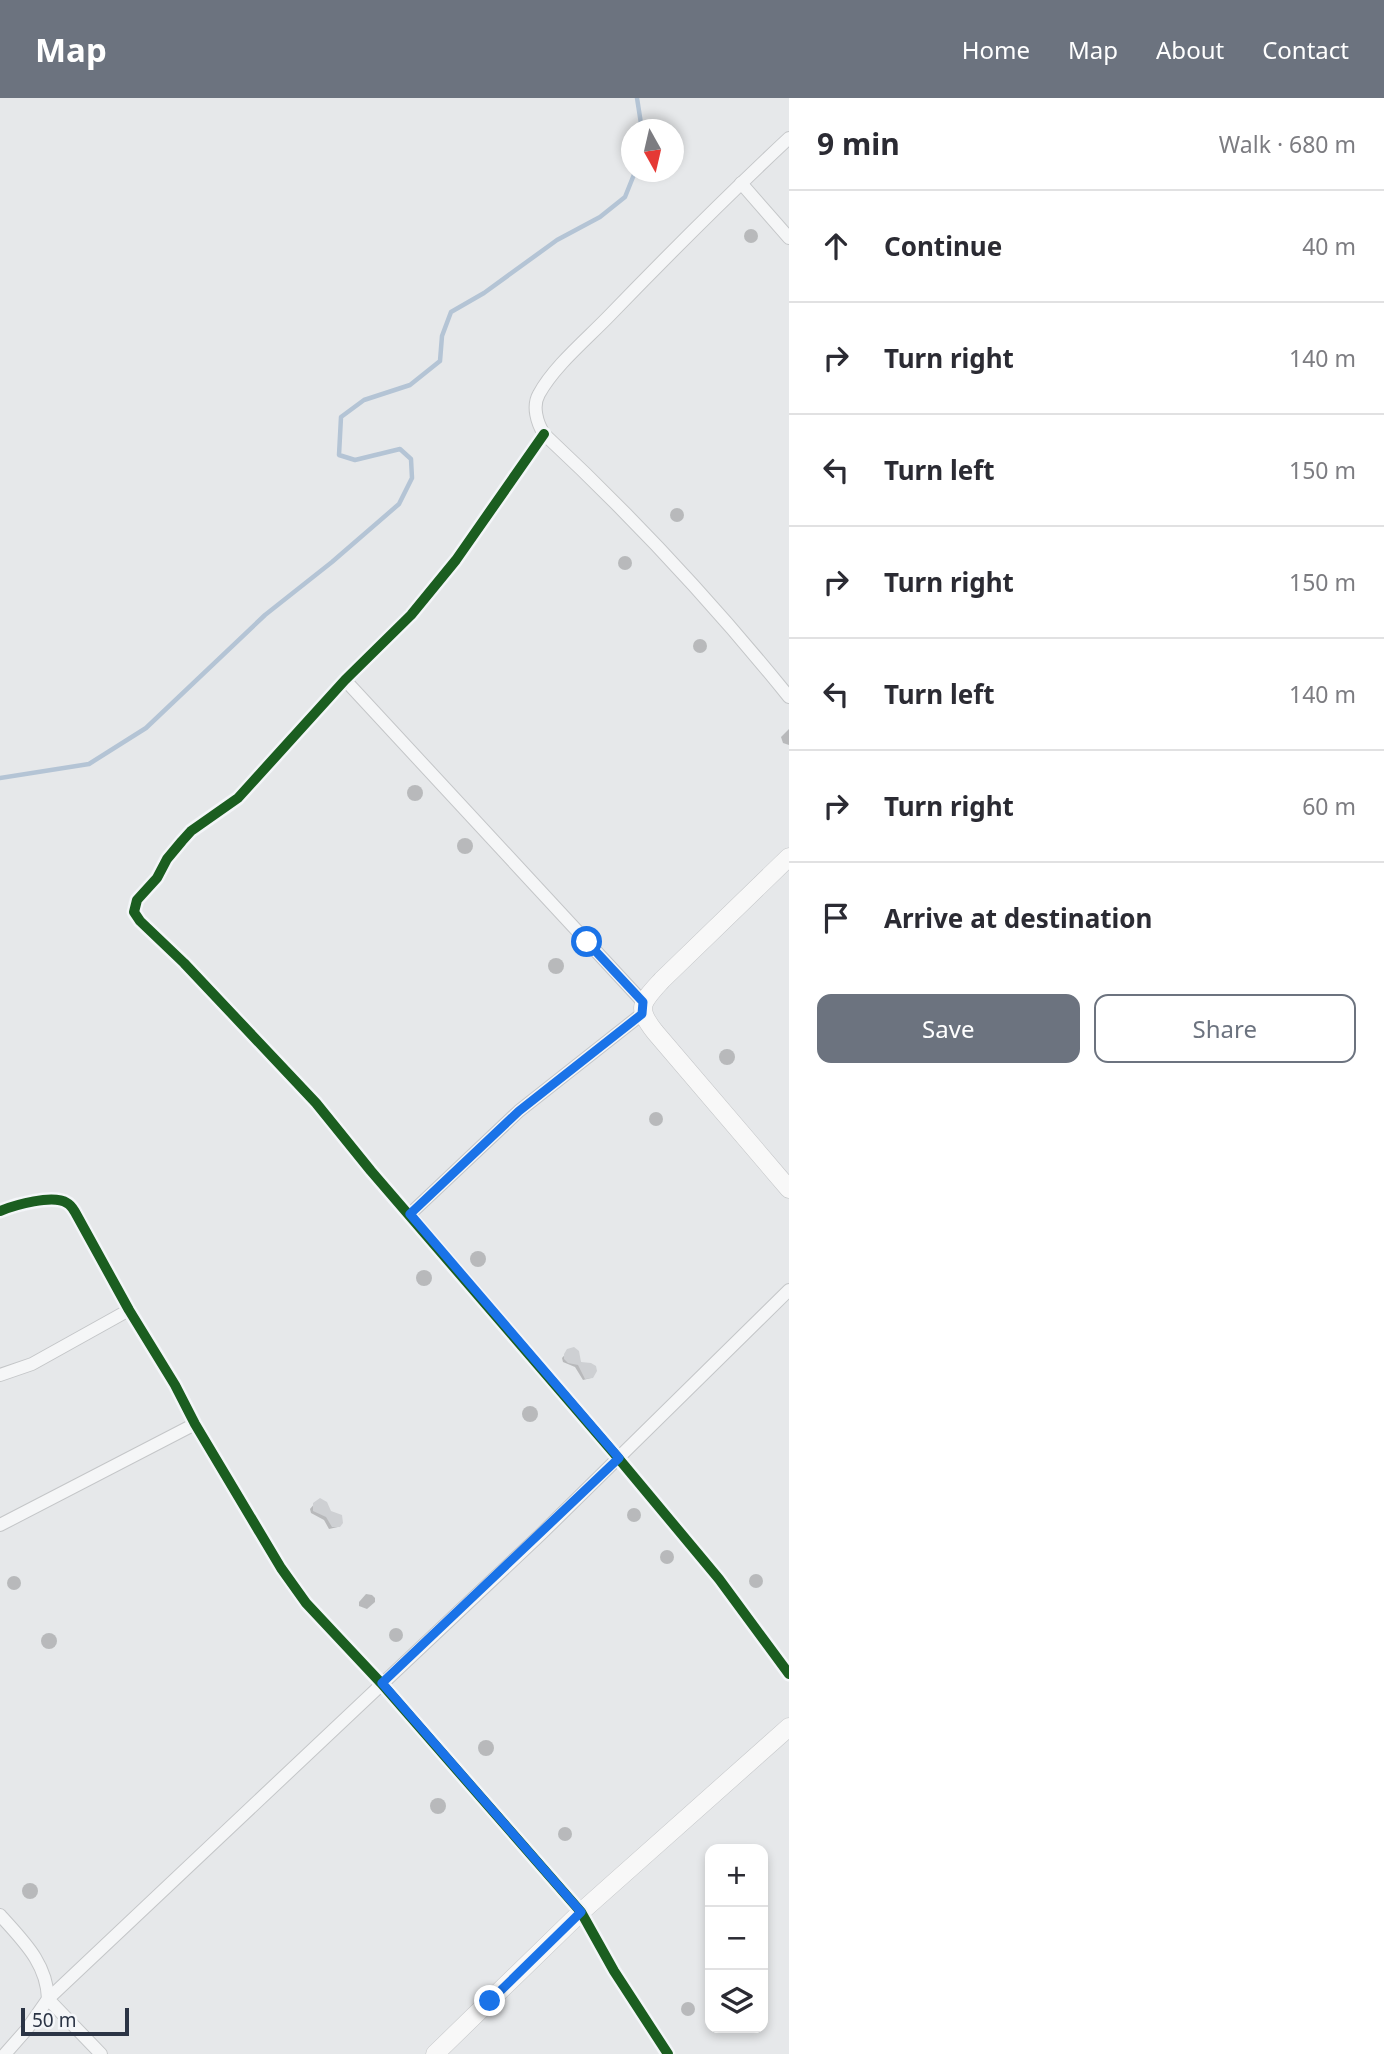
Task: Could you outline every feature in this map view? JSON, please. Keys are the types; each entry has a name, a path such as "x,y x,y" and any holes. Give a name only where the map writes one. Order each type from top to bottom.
{"street":[{"path":"789,138 711,210 548,381 537,396 536,405 537,424 544,434 660,549 736,631 789,698"},
{"path":"741,183 789,238"},
{"path":"544,434 456,560 411,615 345,680 238,798 191,831 167,859 157,878 137,900 134,912 316,1104 619,1458 719,1579 789,1674"},
{"path":"345,680 643,1008 789,1189"},
{"path":"410,1214 519,1111 643,1008 662,980 789,857"},
{"path":"0,1211 34,1202 55,1200 68,1203 89,1234 129,1310 148,1338 195,1424 281,1568 306,1602 382,1683 581,1912 614,1971 668,2054"},
{"path":"5,2054 48,1999 619,1458 789,1290"},
{"path":"0,1376 32,1364 129,1310"},
{"path":"0,1525 195,1424"},
{"path":"435,2054 581,1912 789,1727"},
{"path":"0,1915 37,1958 48,1984 48,1999 101,2054"}],"building":[{"path":"574,1347 579,1351 581,1362 596,1366 597,1371 593,1378 585,1379 578,1365 568,1363 564,1359 567,1349"},
{"path":"320,1498 327,1502 331,1511 342,1515 343,1523 340,1527 332,1527 326,1517 313,1511 313,1503"}],"waterway":[{"path":"637,98 640,119"},
{"path":"0,778 89,764 146,728 265,615 399,504 412,478 411,459 400,449 355,460 339,455 341,417 364,400 410,385 440,361 442,336 451,312 484,293 557,240 600,217 625,197 631,182"}],"cycle path":[{"path":"544,434 456,560 411,615 345,680 238,798 191,831 167,859 157,878 137,900 134,912 316,1103 719,1579 789,1674"},
{"path":"0,1211 44,1200 61,1201 72,1207 129,1310 281,1568 306,1603 381,1683 581,1912 614,1971 668,2054"}],"route":[{"path":"490,2001 581,1912 382,1683 619,1458 410,1214 519,1111 642,1014 643,1002 587,942"}]}
